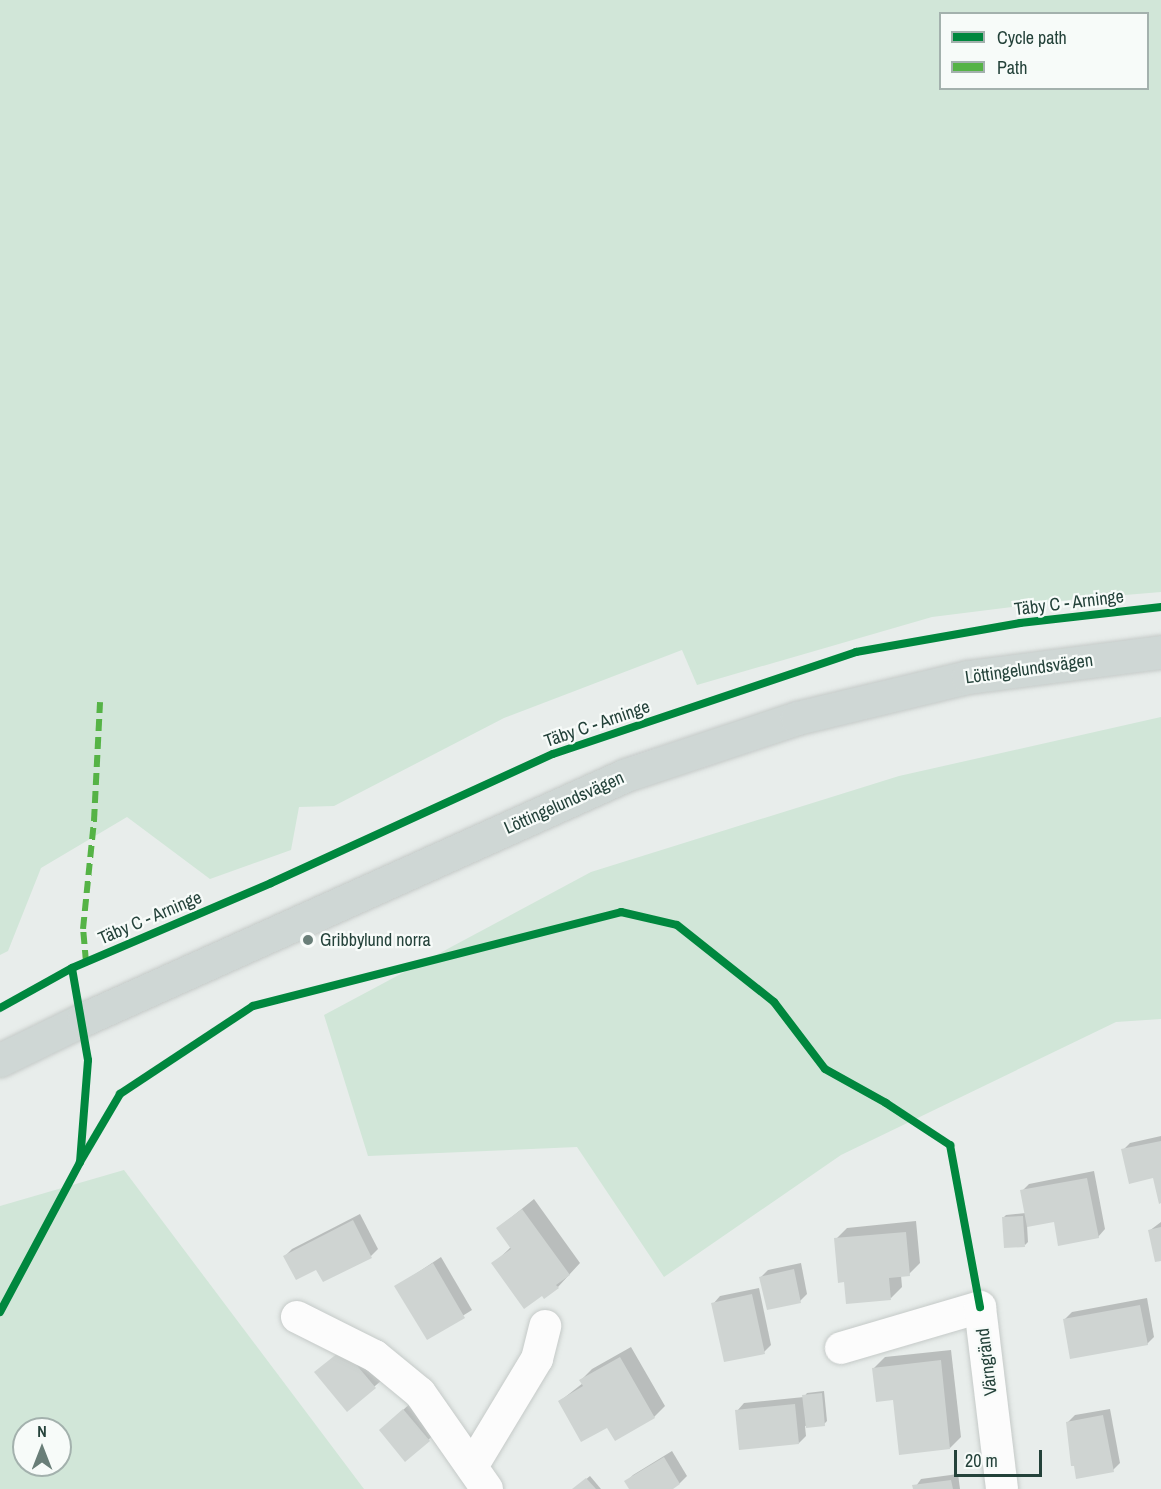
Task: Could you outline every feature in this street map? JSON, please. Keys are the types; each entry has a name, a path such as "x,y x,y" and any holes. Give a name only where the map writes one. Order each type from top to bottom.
{"main road":[{"name":"Löttingelundsvägen","path":"0,1060 84,1019 626,776 797,718 968,676 1161,652"}],"street":[{"name":"Värngränd","path":"841,1348 980,1307 1002,1489"},
{"path":"297,1317 375,1356 420,1393 480,1477 537,1359 545,1326"}],"green space":[{"path":"0,0 1161,0 1161,592 1077,599 932,617 697,685 682,650 504,718 334,806 299,807 291,850 210,879 127,817 41,868 8,951 0,955"},
{"path":"1161,717 1161,1019 1116,1022 841,1155 664,1277 577,1147 368,1156 324,1015 591,872 899,776"},
{"path":"124,1170 364,1489 0,1489 0,1206"}],"building":[{"path":"1161,1141 1161,1203 1159,1204 1153,1178 1129,1184 1121,1149"},
{"path":"1087,1178 1099,1238 1058,1246 1054,1222 1027,1227 1020,1190"},
{"path":"522,1209 570,1275 556,1285 559,1288 544,1299 542,1296 524,1309 491,1263 511,1249 496,1228"},
{"path":"1023,1216 1025,1247 1004,1248 1002,1217"},
{"path":"353,1220 372,1258 323,1282 316,1270 296,1280 283,1256"},
{"path":"1161,1227 1161,1261 1155,1262 1148,1230"},
{"path":"906,1232 910,1276 889,1278 891,1300 846,1304 844,1282 838,1283 834,1238"},
{"path":"433,1263 465,1318 427,1340 394,1286"},
{"path":"794,1269 801,1303 767,1310 759,1277"},
{"path":"752,1294 765,1354 724,1362 711,1303"},
{"path":"1140,1305 1148,1345 1070,1359 1063,1319"},
{"path":"343,1349 376,1388 347,1412 314,1372"},
{"path":"620,1357 655,1418 615,1441 607,1428 581,1442 558,1401 583,1386 579,1380"},
{"path":"941,1360 950,1449 899,1455 893,1400 876,1402 872,1368"},
{"path":"822,1393 825,1426 806,1428 802,1395"},
{"path":"795,1404 799,1444 739,1450 735,1410"},
{"path":"403,1409 430,1441 405,1462 379,1430"},
{"path":"1103,1415 1114,1472 1076,1479 1074,1466 1071,1466 1066,1422"},
{"path":"664,1457 680,1484 673,1489 629,1489 624,1481"},
{"path":"586,1478 596,1489 572,1489"},
{"path":"951,1480 953,1489 913,1489 912,1485"}],"marked path":[{"path":"86,962 83,929 94,821 100,702"}],"cycle path":[{"name":"Täby C - Arninge","path":"0,1008 72,968 271,883 553,754 856,652 1020,623 1161,607"},
{"path":"80,1162 120,1094 253,1006 621,912 677,925 774,1002 825,1069 886,1103 950,1145 980,1307"},
{"path":"0,1312 80,1162 88,1060 72,968"}],"place":[{"name":"Gribbylund norra","path":"308,940"}]}
